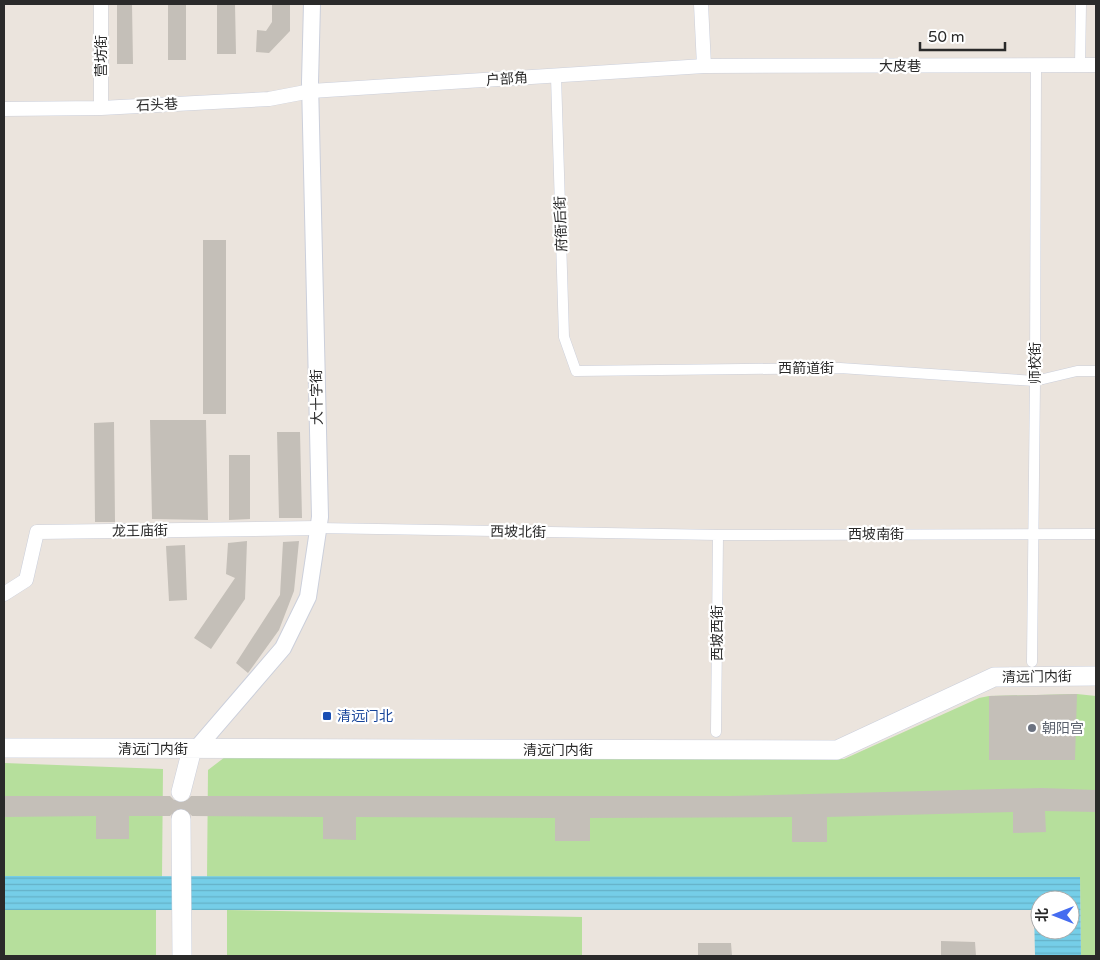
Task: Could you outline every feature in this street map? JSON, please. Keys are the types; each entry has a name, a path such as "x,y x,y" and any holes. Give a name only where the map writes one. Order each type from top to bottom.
{"main road":[{"name":"清远门内街","path":"4,748 837,750 994,677 1096,676"},
{"path":"181,792 192,749"},
{"path":"181,825 182,956"}],"street":[{"name":"营坊街","path":"101,4 101,108"},
{"name":"大十字街","path":"192,749 197,748 283,648 308,598 320,517 310,92 312,4"},
{"path":"701,4 704,66"},
{"path":"1080,65 1081,4"},
{"name":"师校街","path":"1032,662 1036,381 1036,65"},
{"name":"大皮巷","path":"704,66 1096,65"},
{"name":"户部角","path":"310,92 704,66"},
{"name":"府衙后街","path":"556,76 564,336 576,371"},
{"name":"石头巷","path":"4,109 101,108 269,99 310,92"},
{"name":"西箭道街","path":"576,371 840,368 1036,381 1077,371 1096,371"},
{"name":"西坡北街","path":"318,528 718,534"},
{"name":"龙王庙街","path":"4,594 26,580 37,532 318,528"},
{"name":"西坡南街","path":"718,534 1096,534"},
{"name":"西坡西街","path":"716,732 718,534"}],"green space":[{"path":"1077,694 1096,696 1096,956 1081,956 1080,877 207,877 208,770 225,757 844,759 979,698 989,696"},
{"path":"4,763 163,769 162,877 4,877"},
{"path":"4,910 156,910 156,956 4,956"},
{"path":"227,910 582,917 582,956 227,956"}],"water":[{"path":"4,876 1080,877 1081,956 1035,956 1035,940 1080,940 1080,890 1030,890 1030,910 4,910"}],"building":[{"path":"117,4 132,4 133,64 117,64"},
{"path":"168,4 186,4 186,60 168,60"},
{"path":"217,4 235,4 236,54 217,54"},
{"path":"272,4 290,4 290,31 269,53 256,52 257,30 266,31 272,22"},
{"path":"203,240 226,240 226,414 203,414"},
{"path":"150,420 206,420 208,520 152,519"},
{"path":"114,422 115,522 95,522 94,423"},
{"path":"277,432 300,432 302,518 279,518"},
{"path":"229,455 250,455 250,519 229,520"},
{"path":"247,541 245,599 211,649 194,638 235,578 226,574 228,543"},
{"path":"299,541 294,591 279,630 248,673 236,663 280,595 283,542"},
{"path":"185,545 187,600 169,601 166,546"},
{"name":"朝阳宫","path":"1077,694 1075,760 989,760 989,696"},
{"path":"1042,788 1096,790 1096,812 1045,811 1046,832 1013,833 1013,812 827,817 827,842 792,842 792,817 590,818 590,841 555,841 555,818 356,817 356,840 323,839 323,817 192,816 187,810 180,808 175,810 170,816 129,816 129,839 96,839 96,816 4,817 4,796 170,796 179,803 184,803 191,796 730,796"},
{"path":"941,941 975,942 976,956 941,956"},
{"path":"698,943 731,943 732,956 698,956"}],"tunnel":[{"path":"181,792 181,819"}],"place":[{"name":"清远门北","path":"327,716"},
{"name":"朝阳宫","path":"1032,728"}]}
